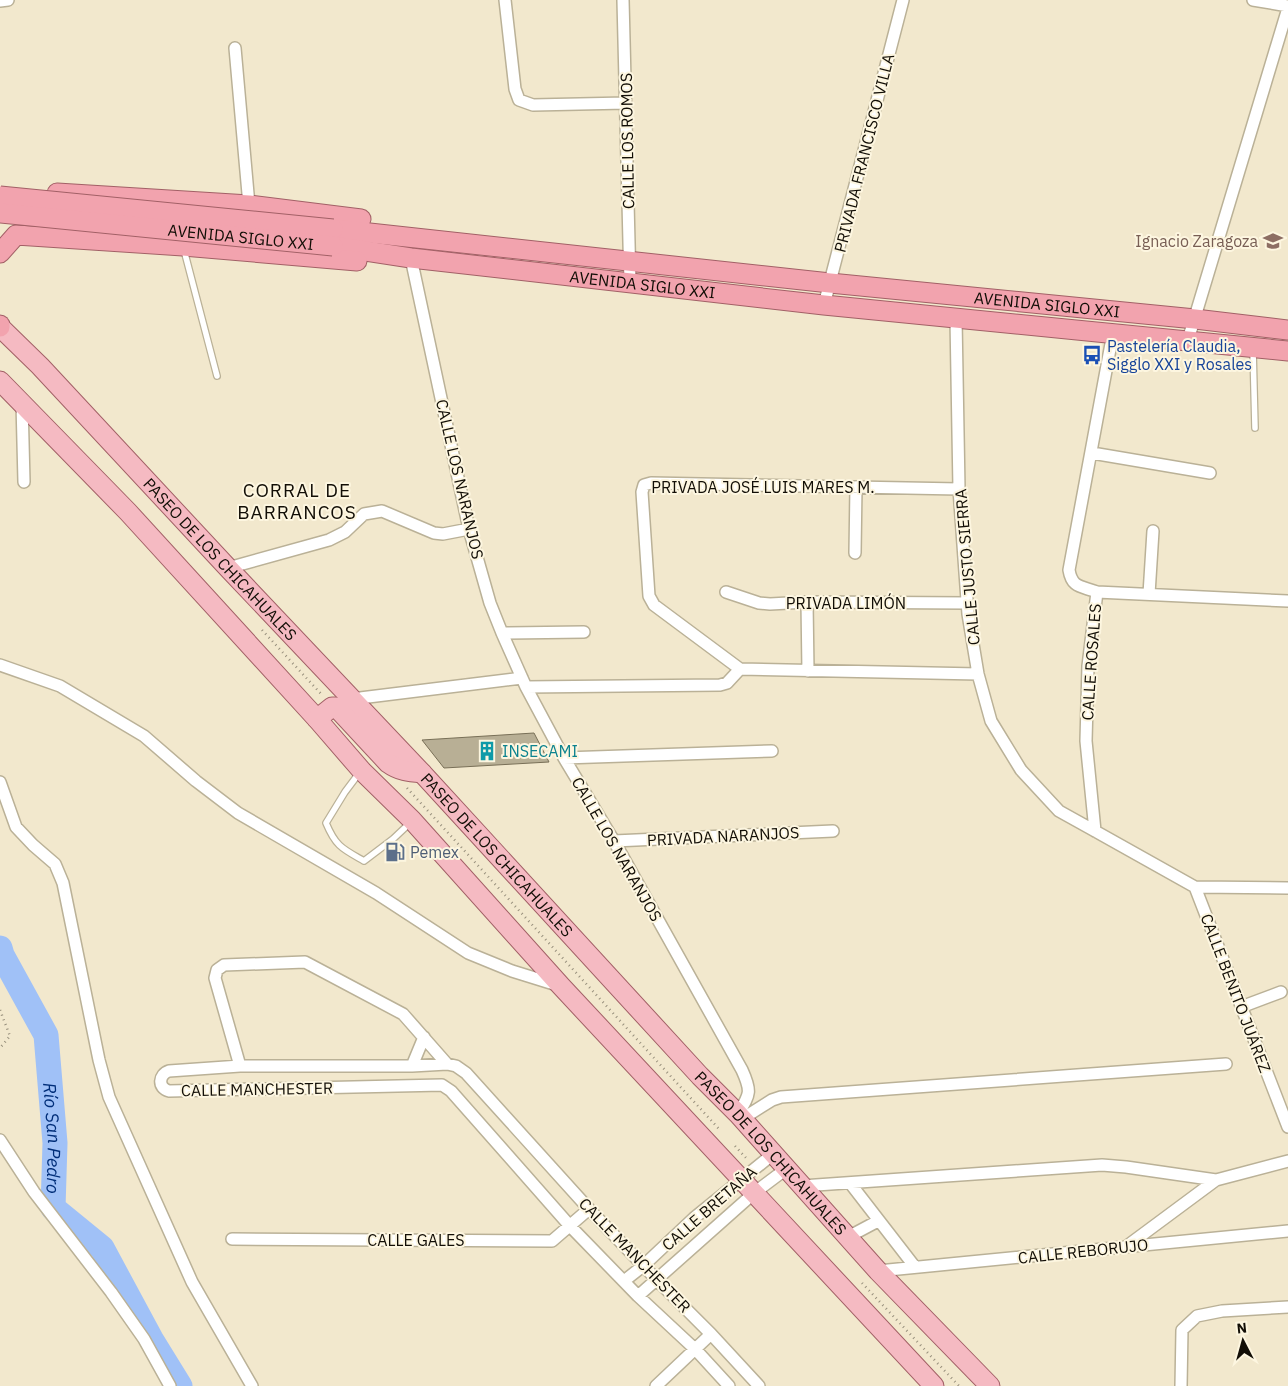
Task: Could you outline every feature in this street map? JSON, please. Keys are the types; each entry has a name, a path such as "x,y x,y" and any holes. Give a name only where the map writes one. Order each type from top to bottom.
{"highway":[{"path":"0,188 249,205 390,223 438,232 482,244"},
{"path":"5,250 37,192"},
{"name":"AVENIDA SIGLO XXI","path":"0,196 333,237 410,257 824,305 1288,351"},
{"name":"AVENIDA SIGLO XXI","path":"0,213 333,237 482,244 830,283 1288,330"},
{"path":"5,250 183,246 371,262 397,261 410,257"}],"main road":[{"name":"PASEO DE LOS CHICAHUALES","path":"0,326 40,366 422,773 700,1076 740,1117 878,1271 990,1386"},
{"path":"0,382 128,512 362,771 412,820 561,986 748,1174 754,1193 934,1386"},
{"path":"316,719 336,706 388,763 396,769 406,772 422,773"}],"street":[{"path":"0,1 8,0"},
{"path":"506,0 514,89 519,100 533,105 626,103"},
{"name":"CALLE LOS ROMOS","path":"623,0 630,283"},
{"name":"PRIVADA FRANCISCO VILLA","path":"824,305 903,0"},
{"path":"1188,340 1288,7 1253,0"},
{"path":"235,48 249,205"},
{"name":"CALLE LOS NARANJOS","path":"410,257 470,529 490,604 524,683 564,758 614,841 742,1070 747,1081 749,1096 740,1117"},
{"name":"CALLE JUSTO SIERRA","path":"956,319 959,489 967,603 978,674 991,721 1021,770 1059,811 1196,888 1288,888"},
{"name":"CALLE ROSALES","path":"1095,831 1086,741 1088,666 1096,592 1075,584 1071,579 1069,570 1113,333"},
{"path":"22,403 24,482"},
{"path":"1092,453 1210,474"},
{"name":"PRIVADA JOSÉ LUIS MARES M.","path":"740,669 654,604 649,596 642,492 644,485 650,483 959,489"},
{"path":"855,553 856,487"},
{"path":"228,568 329,540 345,532 364,514 382,511 434,533 443,534 470,529"},
{"path":"1149,594 1153,531"},
{"name":"PRIVADA LIMÓN","path":"726,592 760,603 770,604 807,602 967,603"},
{"path":"1096,592 1288,601"},
{"path":"807,602 808,671"},
{"path":"502,633 584,632"},
{"path":"0,666 60,686 144,736 196,781 238,813 376,894 468,953 512,971 561,986"},
{"path":"352,699 524,683 720,685 727,683 740,669 978,674"},
{"path":"564,758 772,751"},
{"path":"0,782 16,827 55,864 63,883 99,1060 110,1097 192,1282 252,1386"},
{"name":"PRIVADA NARANJOS","path":"614,841 833,831"},
{"name":"CALLE BENITO JUÁREZ","path":"1196,888 1288,1127"},
{"path":"240,1066 215,978 217,970 224,965 305,962 403,1014 447,1064 442,1085"},
{"path":"1241,1007 1282,992"},
{"path":"412,1066 424,1037"},
{"name":"CALLE MANCHESTER","path":"729,1386 696,1350 638,1296 570,1226 451,1091 442,1085 164,1090 160,1082 161,1076 169,1071 240,1066 412,1066 447,1064 456,1066 466,1073 589,1209 759,1386"},
{"path":"740,1117 781,1097 1226,1064"},
{"path":"0,1140 34,1192 112,1292 144,1339 170,1386"},
{"name":"CALLE BRETAÑA","path":"624,1281 643,1266 694,1218 773,1154"},
{"path":"1126,1247 1216,1180 1288,1161"},
{"path":"802,1186 1102,1165 1216,1180"},
{"name":"CALLE BRETAÑA","path":"638,1296 754,1193 786,1169"},
{"path":"850,1183 915,1267"},
{"name":"CALLE GALES","path":"232,1239 552,1241 589,1209"},
{"path":"848,1237 878,1221"},
{"name":"CALLE REBORUJO","path":"878,1271 1288,1230"},
{"path":"1180,1386 1182,1330 1197,1316 1222,1312 1288,1307"},
{"path":"656,1386 711,1334"}],"lane":[{"path":"183,246 217,376"},
{"path":"1253,347 1254,428"},
{"path":"362,771 345,792 326,823 339,847 364,862 412,820"}],"path":[{"path":"260,627 332,707"},
{"path":"406,787 724,1135"},
{"path":"0,1010 10,1036 0,1048"},
{"path":"731,1142 748,1174"},
{"path":"857,1277 959,1386"}],"building":[{"name":"INSECAMI","path":"534,733 549,762 444,768 422,740"}],"waterway":[{"name":"Río San Pedro","path":"0,948 2,955 46,1035 55,1143 53,1208 102,1248 151,1339 180,1386"}],"place":[{"name":"Ignacio Zaragoza","path":"1273,241"},
{"name":"Pastelería Claudia, Sigglo XXI y Rosales","path":"1092,355"},
{"name":"INSECAMI","path":"487,751"},
{"name":"Pemex","path":"395,852"}],"district":[{"name":"CORRAL DE BARRANCOS","path":"297,501"}]}
